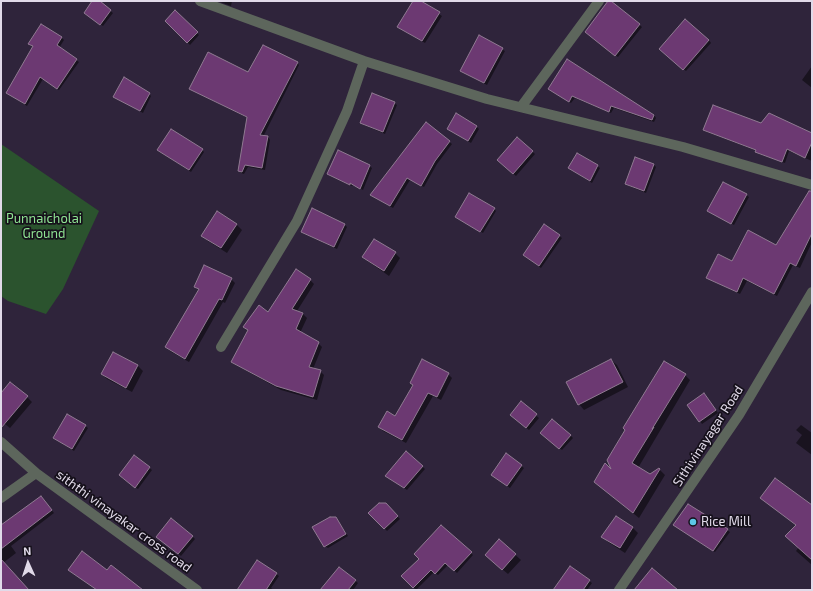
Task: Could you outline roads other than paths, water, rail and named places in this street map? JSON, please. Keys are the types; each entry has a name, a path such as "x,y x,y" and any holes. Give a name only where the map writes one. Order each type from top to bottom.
{"street":[{"path":"200,1 364,61 487,99 684,147 812,185"},
{"path":"521,107 599,1"},
{"path":"221,347 297,222 347,111 364,61"},
{"name":"Sithivinayagar Road","path":"619,590 739,415 812,292"},
{"name":"siththi vinayakar cross road","path":"1,442 36,473 197,590"},
{"path":"1,498 36,473"}],"place":[{"name":"Rice Mill","path":"693,522"}],"park label":[{"name":"Punnaicholai Ground","path":"44,226"}]}
